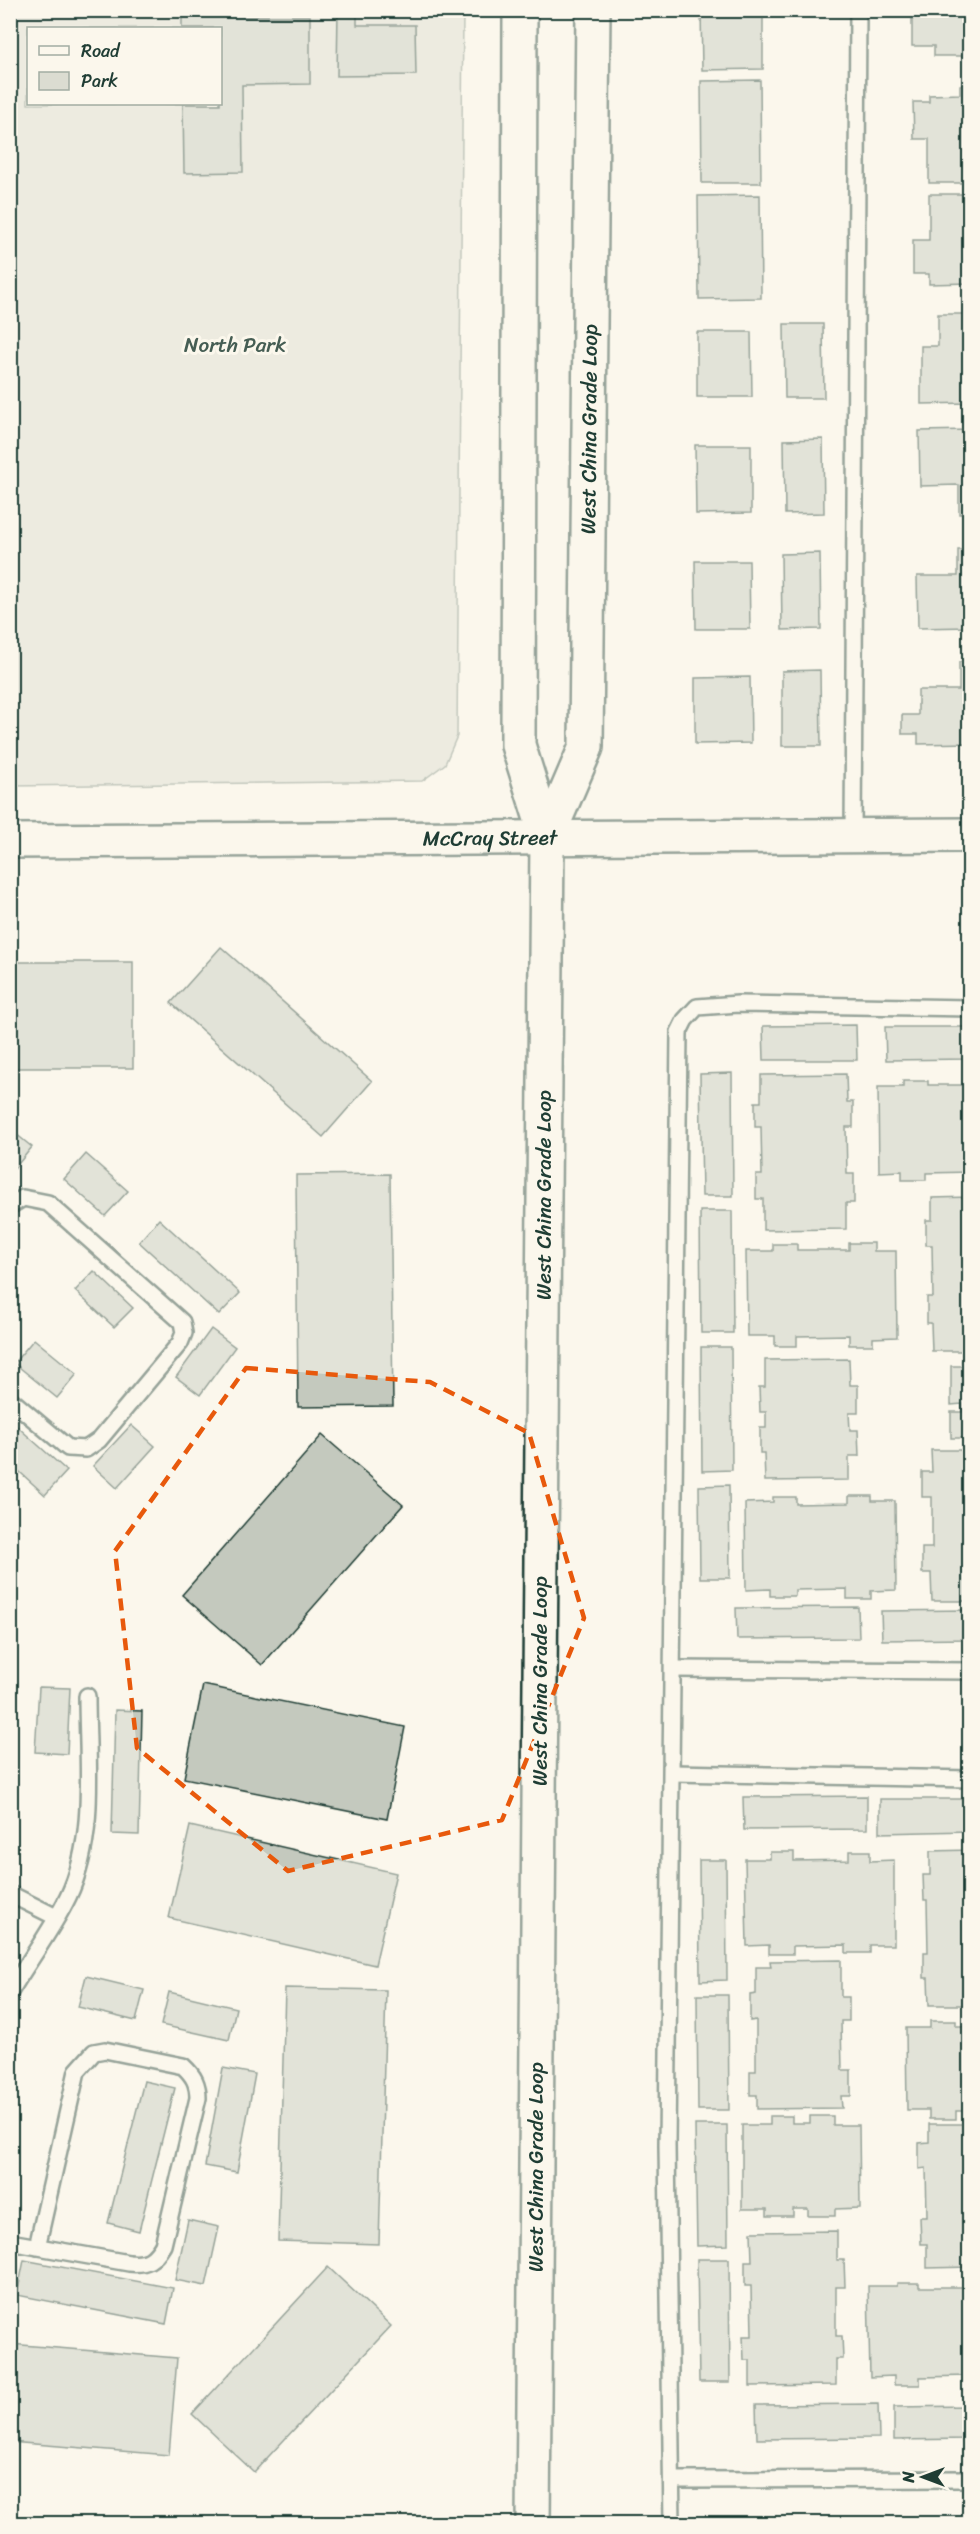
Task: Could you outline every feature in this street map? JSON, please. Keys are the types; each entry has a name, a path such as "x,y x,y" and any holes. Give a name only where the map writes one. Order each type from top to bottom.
{"main road":[{"name":"West China Grade Loop","path":"520,10 518,745 547,838 532,2523"},
{"name":"West China Grade Loop","path":"547,838 586,747 593,10"},
{"name":"McCray Street","path":"10,841 969,835"}],"lane":[{"path":"853,836 858,10"},
{"path":"672,2523 667,2145 673,1773 679,1032 685,1020 697,1007 738,1004 969,1008"},
{"path":"10,1206 23,1198 48,1203 182,1322 184,1333 180,1343 99,1440 86,1449 68,1448 10,1399"},
{"path":"674,1669 969,1671"},
{"path":"10,1992 69,1896 81,1859 87,1815 87,1696"},
{"path":"673,1773 969,1779"},
{"path":"10,1894 56,1917"},
{"path":"10,2242 37,2247 144,2265 155,2258 163,2245 198,2098 198,2086 183,2066 105,2050 94,2052 77,2071 37,2247"},
{"path":"672,2480 969,2479"}],"highlighted area":[{"path":"246,1368 430,1382 529,1433 584,1618 502,1820 288,1871 137,1748 115,1551"}],"green space":[{"name":"North Park","path":"10,11 463,11 457,736 445,764 422,781 11,786"}],"building":[{"path":"182,10 241,10 241,16 310,16 310,84 242,85 243,172 184,173 183,105 222,105 222,27 182,27"},
{"path":"338,10 357,10 357,25 415,25 416,75 337,76"},
{"path":"701,10 763,10 763,69 702,70"},
{"path":"929,10 970,10 970,56 934,56 934,46 912,46 912,13 929,13"},
{"path":"760,80 761,183 702,183 701,81"},
{"path":"960,85 970,85 970,183 929,183 929,139 914,139 913,102 929,102 929,95 960,94"},
{"path":"929,194 970,194 970,283 929,284 929,274 913,274 913,240 929,240"},
{"path":"760,195 761,298 699,299 698,196"},
{"path":"938,314 970,314 970,403 921,404 921,346 938,346"},
{"path":"784,324 823,324 824,398 785,398"},
{"path":"697,332 751,332 752,397 697,397"},
{"path":"970,430 970,514 959,514 959,485 920,486 919,431"},
{"path":"823,439 824,513 785,514 784,440"},
{"path":"695,445 751,445 751,513 696,514"},
{"path":"958,550 970,550 970,627 918,628 917,576 958,576"},
{"path":"820,553 821,629 782,630 781,554"},
{"path":"695,561 749,561 750,629 696,629"},
{"path":"959,662 970,662 970,743 918,744 918,734 902,734 902,715 918,715 918,690 959,690"},
{"path":"820,670 821,746 782,746 782,671"},
{"path":"750,677 751,743 695,744 695,678"},
{"path":"221,947 372,1081 323,1137 171,1003"},
{"path":"10,962 133,962 133,1068 10,1068"},
{"path":"856,1025 857,1060 764,1060 763,1026"},
{"path":"885,1027 970,1027 970,1059 886,1060"},
{"path":"732,1073 733,1196 702,1196 700,1074"},
{"path":"846,1074 847,1102 853,1102 853,1127 846,1127 847,1174 854,1174 854,1203 846,1203 846,1229 763,1230 763,1199 756,1199 756,1175 762,1175 761,1127 755,1127 755,1102 761,1102 761,1075"},
{"path":"903,1081 928,1081 928,1085 970,1085 970,1172 926,1173 926,1180 902,1180 902,1171 879,1172 878,1087 903,1087"},
{"path":"10,1129 32,1147 10,1174"},
{"path":"86,1154 128,1191 105,1216 64,1179"},
{"path":"390,1174 393,1406 298,1407 296,1175"},
{"path":"970,1197 970,1351 932,1351 931,1323 927,1323 927,1297 933,1297 932,1245 926,1245 926,1220 932,1220 932,1198"},
{"path":"700,1211 732,1211 733,1333 701,1333"},
{"path":"159,1219 240,1293 219,1315 139,1242"},
{"path":"849,1243 874,1243 874,1251 896,1251 897,1337 873,1338 873,1345 849,1345 849,1335 797,1336 797,1346 775,1346 775,1336 747,1336 746,1251 773,1251 773,1244 797,1244 797,1250 849,1250"},
{"path":"94,1271 133,1308 114,1327 75,1291"},
{"path":"211,1329 235,1347 200,1395 176,1377"},
{"path":"34,1339 77,1374 57,1398 14,1363"},
{"path":"701,1347 731,1347 732,1470 702,1471"},
{"path":"849,1359 850,1385 858,1385 858,1413 849,1413 850,1430 858,1430 859,1456 849,1456 849,1480 765,1481 764,1453 760,1453 760,1428 766,1428 766,1412 760,1412 759,1387 765,1387 765,1360"},
{"path":"962,1361 970,1361 970,1438 951,1438 951,1412 962,1412 962,1404 951,1405 951,1366 963,1366"},
{"path":"10,1420 67,1471 45,1495 10,1463"},
{"path":"131,1425 155,1446 117,1488 93,1466"},
{"path":"322,1435 403,1505 262,1665 182,1595"},
{"path":"931,1450 970,1450 970,1601 932,1601 931,1573 922,1573 922,1548 932,1548 932,1497 922,1497 922,1472 932,1472"},
{"path":"729,1485 730,1578 700,1578 699,1486"},
{"path":"849,1496 872,1496 872,1501 895,1501 896,1590 871,1591 871,1599 847,1599 847,1589 795,1590 795,1596 770,1596 770,1589 746,1590 745,1503 773,1502 773,1497 796,1497 796,1504 849,1503"},
{"path":"858,1607 859,1638 737,1639 736,1608"},
{"path":"970,1610 970,1639 882,1640 881,1611"},
{"path":"203,1685 405,1727 387,1819 184,1778"},
{"path":"39,1687 70,1688 67,1754 35,1752"},
{"path":"115,1710 142,1711 139,1835 112,1834"},
{"path":"867,1796 867,1829 744,1830 743,1797"},
{"path":"880,1799 970,1799 970,1831 880,1833"},
{"path":"190,1826 396,1873 375,1965 169,1918"},
{"path":"970,1850 970,2005 929,2005 928,1978 924,1978 924,1952 928,1952 927,1900 924,1900 923,1875 930,1875 930,1851"},
{"path":"849,1851 870,1851 870,1861 894,1860 894,1945 870,1945 870,1953 846,1953 846,1945 793,1946 793,1954 769,1954 769,1945 747,1946 745,1859 770,1859 770,1852 794,1852 794,1861 849,1860"},
{"path":"699,1860 726,1860 727,1980 700,1981"},
{"path":"841,1960 841,1997 849,1997 849,2021 841,2021 842,2070 851,2070 851,2096 841,2096 842,2108 757,2109 757,2095 750,2095 750,2071 756,2071 756,2020 750,2021 750,1995 756,1994 756,1967 771,1967 770,1961"},
{"path":"86,1976 144,1990 136,2021 78,2007"},
{"path":"285,1988 386,1990 379,2244 278,2241"},
{"path":"169,1992 236,2008 229,2040 161,2025"},
{"path":"697,1995 728,1995 729,2110 698,2110"},
{"path":"930,2021 956,2021 956,2026 970,2026 970,2111 956,2111 956,2119 929,2119 929,2110 907,2110 906,2028 930,2028"},
{"path":"223,2068 255,2074 237,2172 205,2166"},
{"path":"144,2081 175,2088 139,2231 108,2223"},
{"path":"770,2116 792,2116 792,2123 810,2123 810,2116 833,2116 833,2125 859,2125 860,2208 835,2209 835,2216 808,2216 808,2209 793,2209 793,2216 767,2216 767,2209 742,2209 742,2125 770,2125"},
{"path":"929,2124 970,2124 970,2267 927,2268 927,2244 921,2244 920,2217 927,2217 926,2168 919,2169 919,2143 929,2142"},
{"path":"695,2125 727,2125 728,2245 697,2246"},
{"path":"188,2220 219,2227 206,2286 175,2280"},
{"path":"837,2231 837,2260 844,2260 845,2287 836,2287 836,2336 842,2336 843,2359 836,2359 836,2385 750,2386 750,2360 744,2360 743,2336 752,2336 751,2286 745,2286 745,2261 752,2261 751,2232"},
{"path":"697,2259 729,2259 730,2382 699,2382"},
{"path":"24,2260 173,2288 166,2324 17,2295"},
{"path":"328,2267 391,2326 254,2472 192,2414"},
{"path":"897,2283 919,2283 919,2287 970,2287 970,2376 920,2377 920,2385 894,2385 894,2376 870,2377 868,2286 897,2286"},
{"path":"10,2344 177,2358 169,2455 10,2442"},
{"path":"878,2404 879,2438 757,2439 756,2405"},
{"path":"970,2406 970,2439 894,2440 894,2407"}]}
